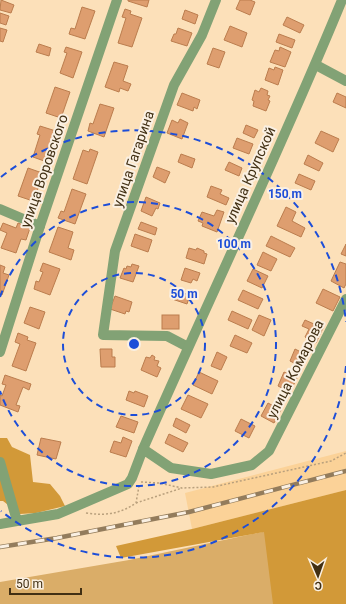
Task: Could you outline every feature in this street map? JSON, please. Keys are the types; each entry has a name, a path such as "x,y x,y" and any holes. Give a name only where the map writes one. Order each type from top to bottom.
{"street":[{"name":"улица Воровского","path":"0,352 40,226 117,0"},
{"name":"улица Гагарина","path":"188,347 167,336 103,335 115,251 174,85 202,35 216,0"},
{"name":"улица Крупской","path":"0,524 58,514 128,484 132,478 143,449 188,347 316,65 342,0"},
{"path":"316,65 346,81"},
{"path":"0,209 40,226"},
{"name":"улица Комарова","path":"143,449 171,468 212,474 252,465 270,452 346,299"},
{"path":"0,462 17,521"}],"path":[{"path":"136,503 182,488"}],"shaded area":[{"path":"0,438 7,438 12,447 30,455 33,482 50,484 60,496 65,506 36,513 20,514 3,501 0,501"},
{"path":"346,451 346,490 192,529 185,493"},
{"path":"346,490 346,604 273,604 264,532 121,558 116,546 192,529"},
{"path":"272,530 280,604 0,604 0,582 129,560"}],"building":[{"path":"1,0 14,5 11,13 0,10"},
{"path":"128,0 149,0 147,7"},
{"path":"240,0 250,0 255,2 250,15 236,9"},
{"path":"82,7 95,11 85,39 69,34 71,28 75,29"},
{"path":"125,9 131,11 130,14 142,18 132,47 118,43 126,18 122,17"},
{"path":"185,10 198,15 195,24 182,19"},
{"path":"0,13 9,16 6,25 0,23"},
{"path":"287,17 304,25 300,33 283,25"},
{"path":"230,26 247,33 242,47 224,40"},
{"path":"0,28 7,30 3,42 0,41"},
{"path":"178,28 192,33 187,46 171,41"},
{"path":"279,34 295,40 292,48 276,42"},
{"path":"39,44 51,48 49,56 36,52"},
{"path":"66,47 82,52 73,78 60,73 67,53 64,52"},
{"path":"280,47 291,52 285,67 270,62 275,50 279,51"},
{"path":"213,48 225,52 219,68 207,64"},
{"path":"114,62 128,66 123,81 131,84 128,91 120,88 119,92 105,87"},
{"path":"275,67 283,70 278,85 265,80 269,68 274,70"},
{"path":"55,87 70,92 61,118 46,113"},
{"path":"261,88 268,91 267,95 270,96 268,100 270,101 266,111 253,106 254,101 252,100 255,90 259,92"},
{"path":"182,93 200,100 197,109 194,107 193,111 177,105"},
{"path":"337,93 346,97 346,108 333,102"},
{"path":"100,104 114,108 104,137 88,131 90,123 93,124"},
{"path":"180,119 188,123 182,139 167,133 172,120 178,123"},
{"path":"246,125 258,130 254,138 243,133"},
{"path":"40,126 59,132 56,141 54,140 47,162 33,157 40,135 37,134"},
{"path":"321,131 339,139 333,152 315,143"},
{"path":"237,138 253,144 249,154 233,148"},
{"path":"90,149 98,152 87,184 73,179 83,150 89,152"},
{"path":"181,154 195,159 192,168 178,162"},
{"path":"308,155 323,163 319,171 304,164"},
{"path":"229,162 242,168 239,176 225,170"},
{"path":"157,167 170,172 165,183 153,177"},
{"path":"28,168 48,175 45,183 41,181 33,201 18,196"},
{"path":"299,174 315,181 311,190 295,183"},
{"path":"211,186 222,190 220,194 229,198 226,205 207,197"},
{"path":"72,189 86,194 75,224 58,218 61,211 64,212"},
{"path":"146,197 160,203 158,209 156,208 152,216 141,211"},
{"path":"286,207 296,212 292,221 305,228 301,237 277,226"},
{"path":"217,210 224,212 217,232 202,226 203,223 198,221 202,212 214,216"},
{"path":"141,222 157,228 155,235 138,229"},
{"path":"3,223 16,228 18,223 30,228 26,240 21,239 16,253 1,248 7,233 0,230"},
{"path":"58,227 73,232 68,248 74,250 71,260 49,252"},
{"path":"135,234 152,240 148,252 131,246"},
{"path":"271,236 295,248 290,257 266,246"},
{"path":"346,244 346,256 341,254"},
{"path":"189,248 196,250 197,248 207,254 204,264 186,258"},
{"path":"263,252 277,259 271,271 257,265"},
{"path":"340,262 346,264 346,284 344,288 331,281"},
{"path":"43,263 60,269 50,295 34,289 36,281 39,282 43,272 40,271"},
{"path":"132,264 139,266 133,282 120,278 124,268 126,269 127,266 131,267"},
{"path":"0,265 5,267 3,273 9,275 2,295 0,294"},
{"path":"185,268 200,273 197,281 193,279 191,283 181,280"},
{"path":"253,269 268,276 262,288 247,281"},
{"path":"323,289 340,297 333,311 316,303"},
{"path":"175,290 190,295 187,304 172,299"},
{"path":"243,290 263,299 258,309 238,300"},
{"path":"115,296 132,302 129,312 126,311 125,314 110,309"},
{"path":"30,307 45,312 39,329 24,323"},
{"path":"232,311 252,320 248,329 228,320"},
{"path":"162,315 179,315 179,329 162,329"},
{"path":"259,315 271,320 264,336 252,330"},
{"path":"305,320 323,328 316,343 305,337 309,329 302,326"},
{"path":"18,333 28,337 27,340 36,343 26,371 12,366 20,344 15,342"},
{"path":"235,335 252,343 247,353 230,346"},
{"path":"100,349 112,349 112,357 115,357 115,367 101,367"},
{"path":"295,349 308,353 302,367 290,361"},
{"path":"217,352 227,357 221,370 211,366"},
{"path":"152,355 155,357 154,360 159,361 157,366 161,368 157,377 141,370 146,357 150,358"},
{"path":"199,372 218,381 212,394 193,385"},
{"path":"284,372 297,378 290,392 278,386"},
{"path":"5,375 31,384 29,390 23,387 16,405 20,406 18,412 0,405 0,395 2,396 6,385 2,384"},
{"path":"129,391 134,393 135,391 148,396 144,407 126,400"},
{"path":"188,395 208,404 201,418 181,409"},
{"path":"268,403 281,410 274,423 261,416"},
{"path":"121,416 138,422 134,433 116,427"},
{"path":"176,418 190,425 186,433 173,426"},
{"path":"241,419 255,426 249,438 235,431"},
{"path":"169,434 188,443 183,452 165,443"},
{"path":"123,437 132,441 126,457 110,452 114,441 121,443"},
{"path":"41,438 61,442 56,459 37,455"}],"railway":[{"path":"0,547 57,538 189,512 346,471"}]}
